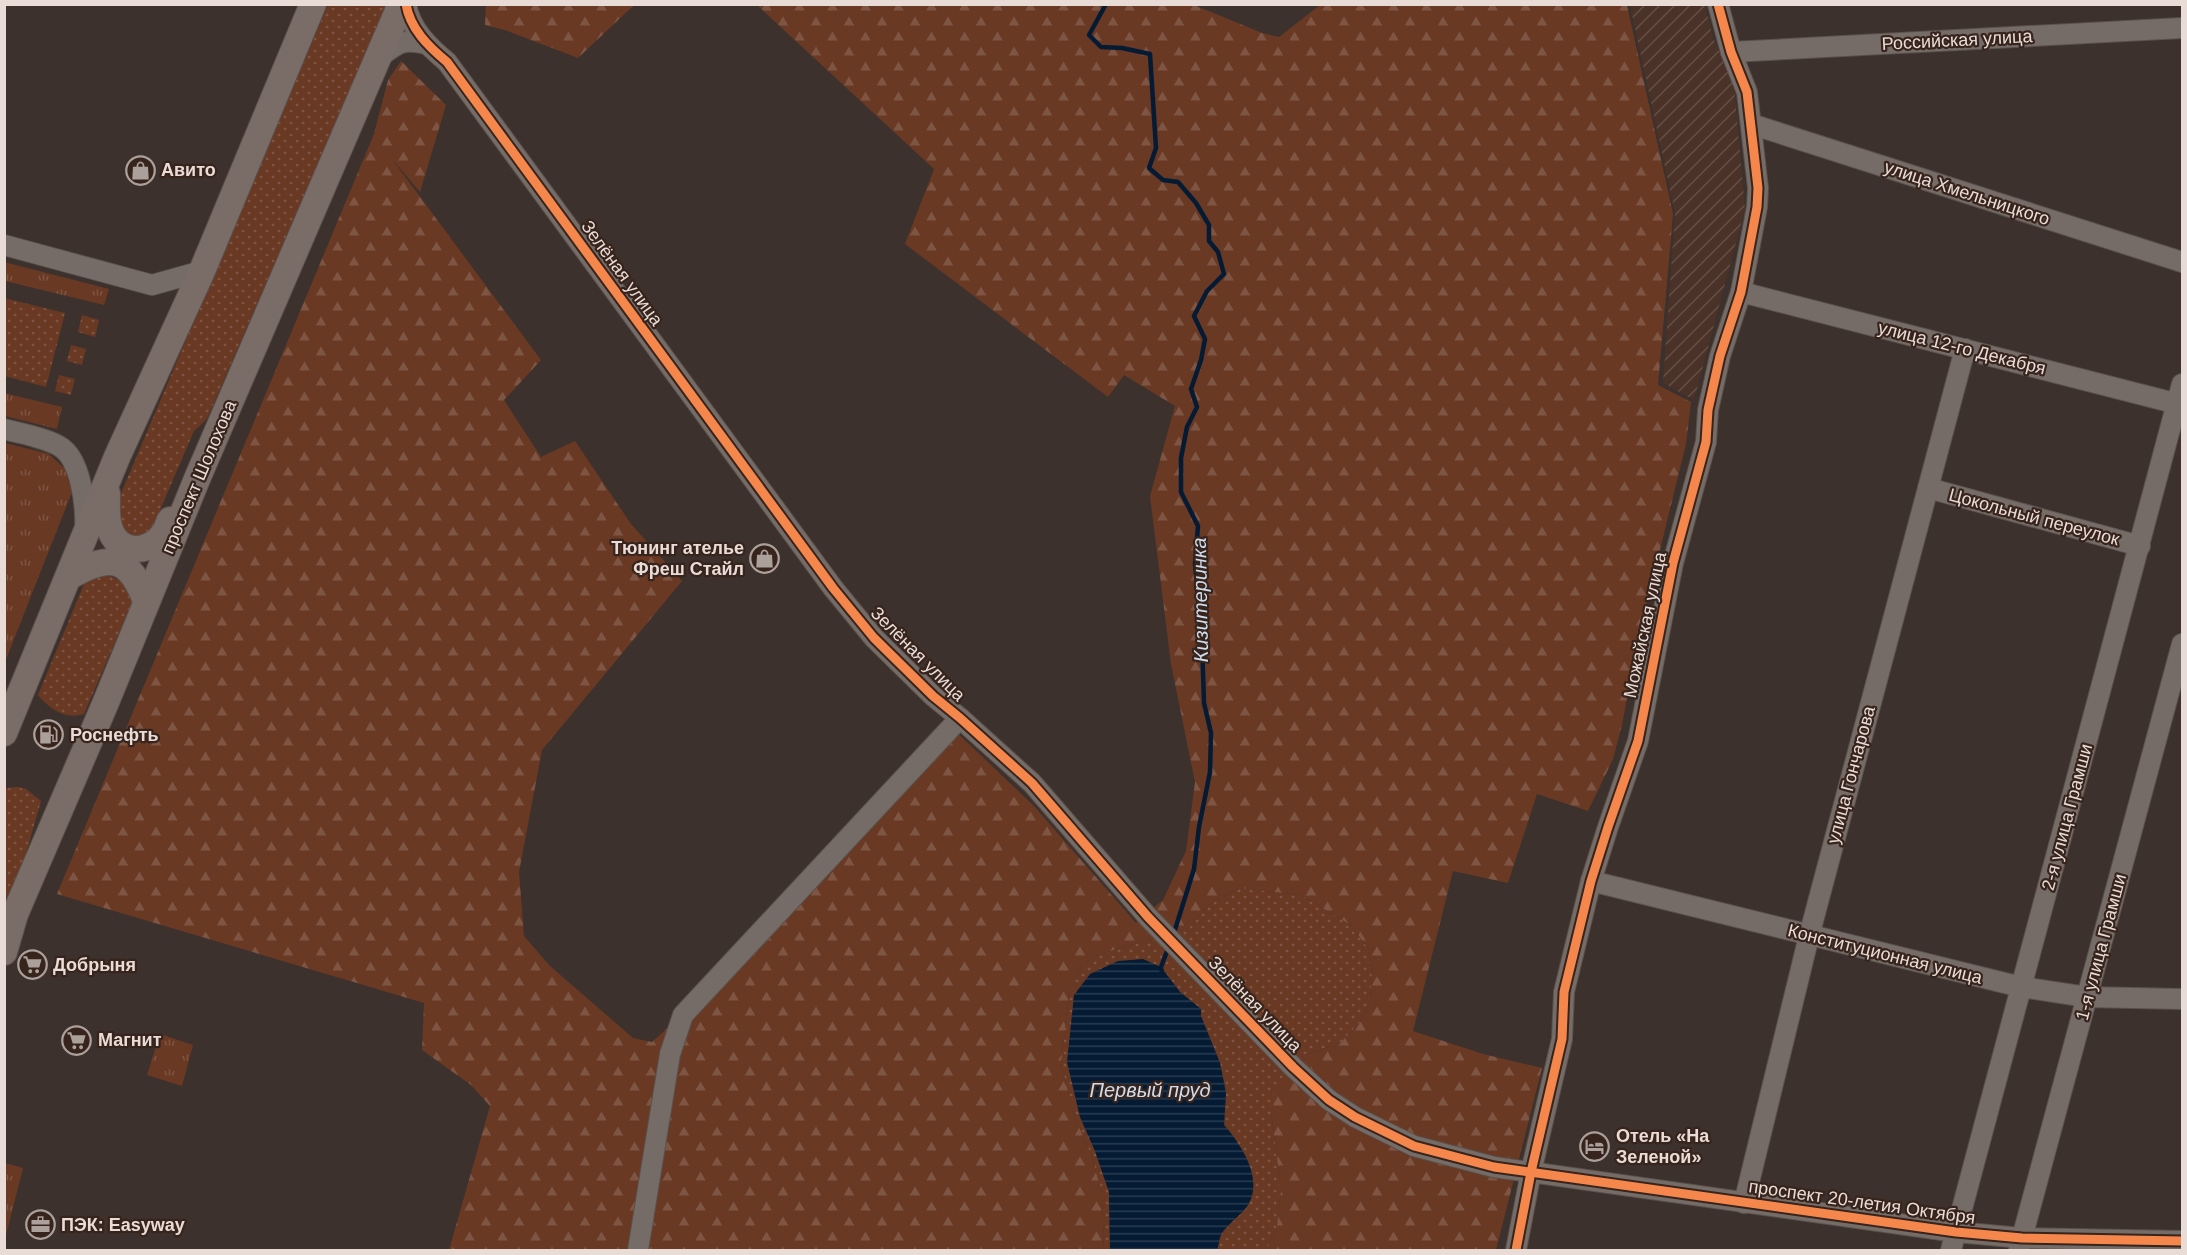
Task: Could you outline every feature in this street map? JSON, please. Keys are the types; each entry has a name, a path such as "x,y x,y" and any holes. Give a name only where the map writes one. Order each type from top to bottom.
{"main road":[{"path":"4,733 117,457 202,271 313,4"},
{"name":"проспект Шолохова","path":"4,952 15,914 106,702 197,479 401,4"},
{"path":"106,488 107,520 115,539 128,548 147,548 164,534 185,490 197,479"},
{"path":"70,576 103,562 119,563 130,571 139,583 146,601"}],"street":[{"name":"Зелёная улица","path":"406,4 407,15 426,44 447,62 833,588 874,638 933,696 1032,783 1148,917 1293,1067 1329,1100 1355,1117 1414,1146 1470,1162 1535,1173"},
{"name":"Можайская улица","path":"1516,1251 1535,1173 1562,1039 1564,992 1591,881 1638,741 1673,563 1706,442 1708,410 1720,356 1741,292 1757,207 1758,188 1747,92 1731,52 1718,4"},
{"name":"Российская улица","path":"1731,52 2182,28"},
{"path":"377,59 401,42 410,40 426,44"},
{"name":"улица Хмельницкого","path":"1751,124 2182,262"},
{"path":"4,245 152,285 202,271"},
{"name":"улица 12-го Декабря","path":"1741,292 2180,404"},
{"name":"улица Гончарова","path":"1744,1203 1809,936 1965,349"},
{"name":"2-я улица Грамши","path":"1953,1241 2139,546 2180,404 2182,384"},
{"path":"4,429 49,441 62,447 70,456 78,475 86,509 85,539"},
{"name":"Цокольный переулок","path":"1928,488 2139,546"},
{"name":"1-я улица Грамши","path":"2020,1244 2182,644"},
{"path":"4,699 28,677"},
{"path":"638,1251 670,1054 683,1015 960,718"},
{"name":"Конституционная улица","path":"1591,881 2021,987 2087,997 2182,999"},
{"name":"проспект 20-летия Октября","path":"1535,1173 1744,1203 1953,1241 2020,1244 2182,1241"}],"shaded area":[{"path":"1630,5 1705,5 1713,38 1734,86 1745,209 1694,400 1663,383 1675,213"}],"green space":[{"path":"486,4 634,5 578,58 505,30 485,25"},
{"path":"328,5 387,5 207,419 194,431 151,531 145,539 125,536 115,509 119,498"},
{"path":"757,5 1194,5 1262,33 1279,37 1320,5 1627,5 1673,214 1658,385 1691,402 1686,444 1638,639 1622,725 1613,759 1588,811 1537,794 1508,883 1453,871 1413,1031 1483,1054 1542,1068 1496,1250 1267,1250 1277,1226 1281,1189 1272,1119 1275,1086 1303,1055 1339,1044 1362,1020 1370,1000 1372,976 1369,950 1352,926 1301,895 1239,888 1207,906 1189,928 1097,955 1082,965 1069,994 1061,1064 1075,1118 1091,1155 1102,1193 1104,1250 449,1250 490,1106 471,1085 422,1050 424,1003 57,894 374,134 388,80 401,61 446,105 420,192 392,159 541,360 504,400 541,457 575,441 631,524 682,581 542,750 519,872 524,936 550,966 633,1038 652,1042 673,1023 951,727 1033,805 1136,923 1163,900 1186,851 1195,782 1171,664 1150,496 1175,406 1124,375 1108,397 905,244 934,169"},
{"path":"4,262 109,289 104,305 5,281"},
{"path":"4,298 65,313 46,387 5,376"},
{"path":"82,315 99,320 95,337 78,332"},
{"path":"71,345 86,349 82,365 67,361"},
{"path":"59,375 75,379 71,395 55,391"},
{"path":"4,393 62,407 57,429 5,416"},
{"path":"5,443 49,454 65,469 72,492 5,662"},
{"path":"102,574 122,582 133,601 84,714 70,716 53,709 38,695 84,584"},
{"path":"6,788 26,789 41,801 5,927 5,793"},
{"path":"1239,888 1301,895 1352,926 1369,950 1372,976 1370,1000 1362,1020 1339,1044 1303,1055 1272,1119 1281,1189 1277,1226 1267,1250 1217,1250 1221,1234 1248,1205 1234,1137 1224,1125 1226,1093 1220,1063 1201,1016 1201,1009 1180,992 1161,967 1067,1062 1080,1117 1109,1192 1110,1250 1104,1250 1102,1193 1091,1155 1075,1118 1061,1064 1069,994 1082,965 1097,955 1189,928 1207,906"},
{"path":"160,1034 193,1045 182,1086 147,1075"},
{"path":"4,1163 23,1168 5,1239"}],"water":[{"name":"Первый пруд","path":"1143,959 1161,967 1180,992 1201,1009 1201,1016 1220,1063 1226,1093 1224,1125 1243,1152 1252,1173 1252,1195 1248,1205 1222,1233 1217,1250 1110,1250 1109,1192 1080,1117 1067,1062 1074,995 1090,974 1118,961"}],"waterway":[{"name":"Кизитеринка","path":"1106,4 1089,35 1101,47 1122,48 1150,54 1156,148 1149,168 1163,180 1178,182 1196,203 1209,225 1209,241 1218,252 1224,274 1207,291 1194,316 1205,339 1201,360 1191,389 1197,407 1187,427 1181,458 1181,492 1198,526 1195,564 1202,641 1204,703 1211,733 1210,772 1199,827 1194,869 1173,936"},
{"path":"1162,973 1161,967 1169,946"}],"cycle path":[{"path":"406,4 412,22 421,37 447,62 833,588 874,638 933,696 1032,783 1148,917 1293,1067 1329,1100 1355,1117 1414,1146 1494,1167 1956,1232 2022,1238 2182,1241"},
{"path":"1516,1250 1531,1172 1562,1039 1564,992 1591,881 1638,741 1673,563 1706,442 1708,410 1720,356 1741,292 1757,207 1758,188 1747,92 1731,52 1718,4"}],"place":[{"name":"Авито","path":"140,170"},
{"name":"Тюнинг ателье Фреш Стайл","path":"765,558"},
{"name":"Роснефть","path":"49,735"},
{"name":"Добрыня","path":"32,965"},
{"name":"Магнит","path":"77,1040"},
{"name":"Отель «На Зеленой»","path":"1595,1146"},
{"name":"ПЭК: Easyway","path":"40,1225"}]}
